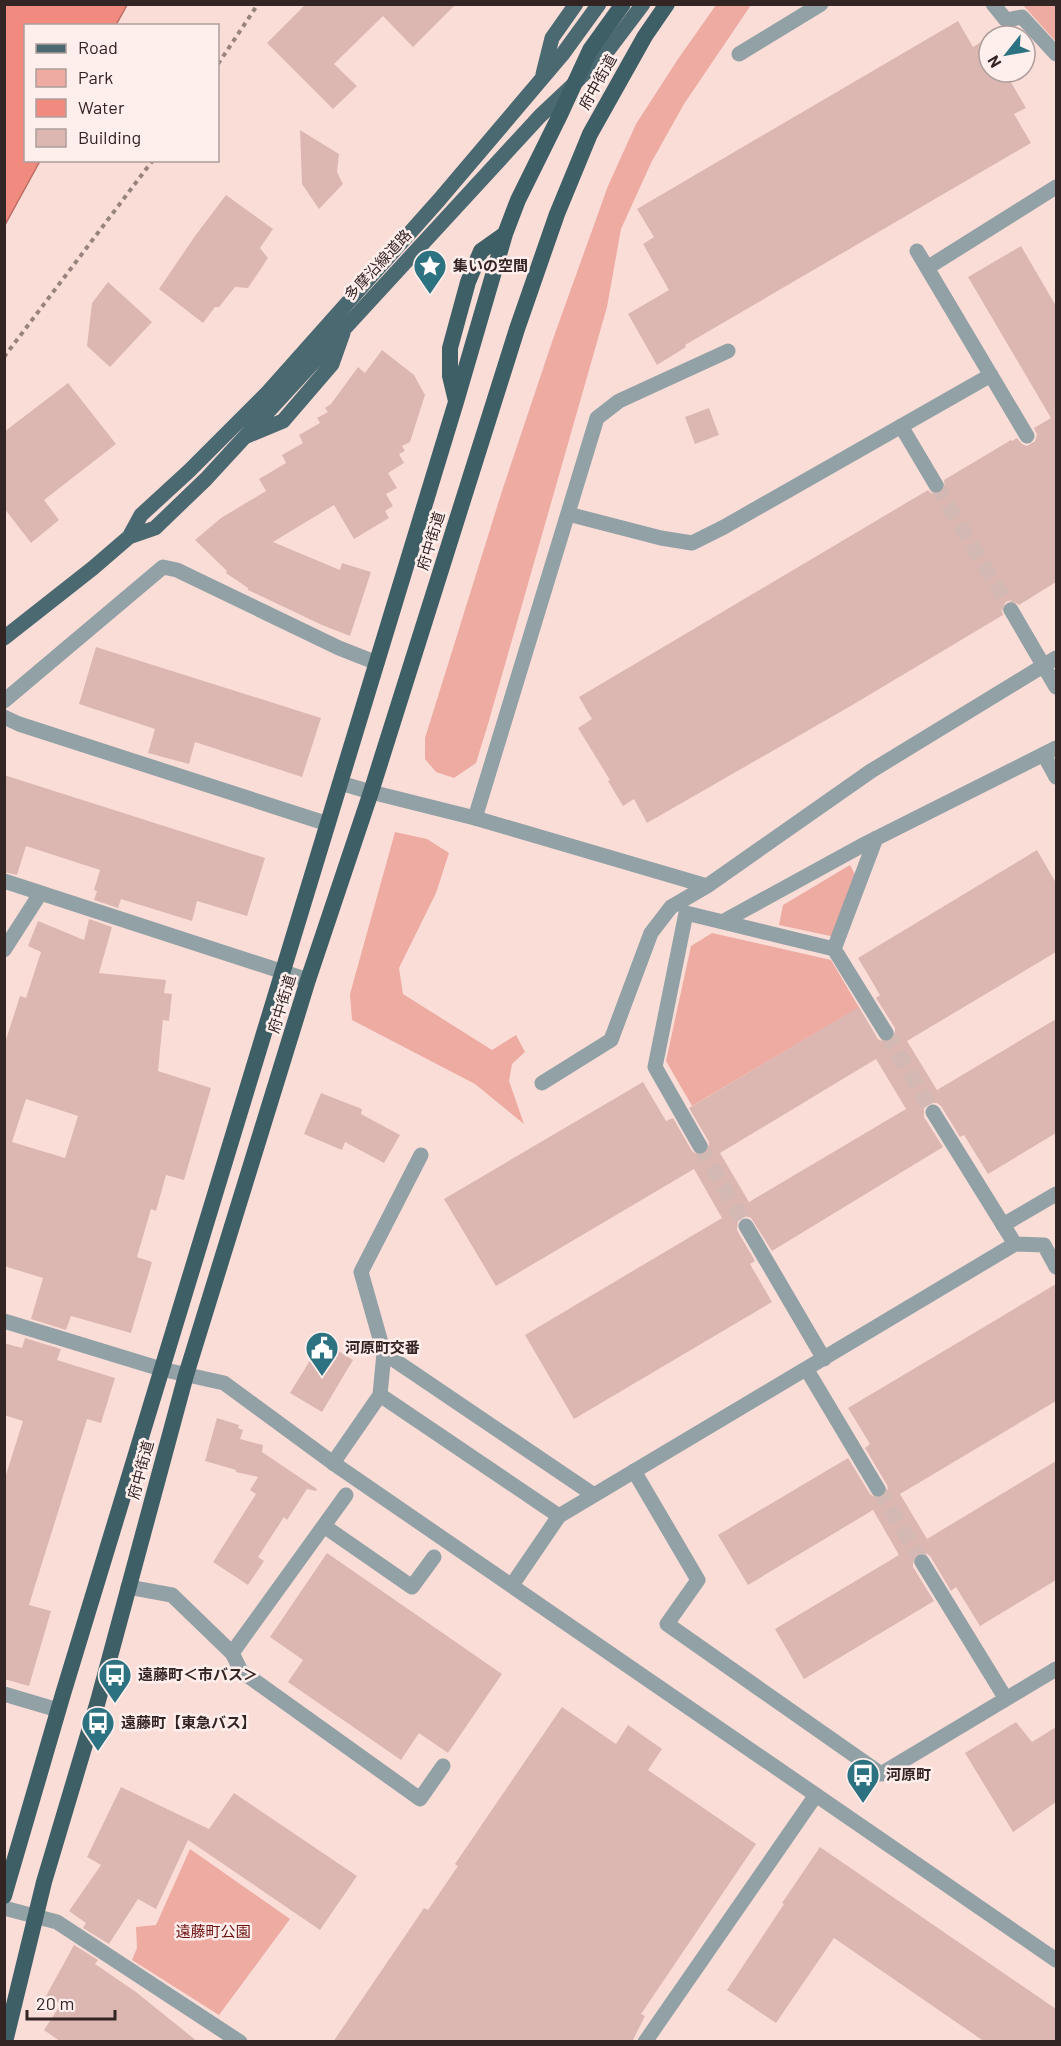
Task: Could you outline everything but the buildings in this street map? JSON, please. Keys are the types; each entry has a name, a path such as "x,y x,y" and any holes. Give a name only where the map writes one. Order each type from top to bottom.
{"highway":[{"name":"府中街道","path":"4,1896 161,1369 456,402 450,376 450,348 468,282 481,251 505,234 518,200 590,50 623,4"},
{"name":"府中街道","path":"5,2042 36,1917 186,1375 308,980 371,792 517,329 557,214 590,134 645,36 667,4"}],"main road":[{"path":"543,77 552,38 576,4"},
{"name":"多摩沿線道路","path":"4,638 129,537 141,515 268,392 439,200 562,55 599,4"},
{"name":"多摩沿線道路","path":"129,537 155,528 206,479 242,438 283,421 332,364 345,327 540,116 609,49 643,4"}],"street":[{"path":"739,54 821,4"},
{"path":"993,4 1006,20 1022,17 1056,54"},
{"path":"927,268 1056,187"},
{"path":"917,250 1027,436"},
{"path":"475,818 597,418 619,402 728,351"},
{"path":"568,514 662,538 692,543 991,375"},
{"path":"901,426 936,485"},
{"path":"4,701 163,567 177,570 346,651 377,663"},
{"path":"1011,610 1056,687"},
{"path":"542,1083 611,1040 651,933 671,907 707,886 871,771 1056,658"},
{"path":"4,717 328,824"},
{"path":"724,921 876,838 1050,752 1056,777"},
{"path":"340,783 475,818 707,886"},
{"path":"834,949 876,838"},
{"path":"4,881 308,980"},
{"path":"4,950 40,894"},
{"path":"700,1146 655,1067 686,913 834,949 886,1033"},
{"path":"933,1112 1015,1244"},
{"path":"333,1463 380,1395 384,1353 360,1272 421,1155"},
{"path":"1003,1225 1056,1194"},
{"path":"746,1226 824,1359"},
{"path":"512,1585 559,1516 1015,1244 1044,1245 1056,1267"},
{"path":"4,1321 161,1369 224,1383 333,1463 1056,1960"},
{"path":"384,1353 594,1495"},
{"path":"807,1370 878,1489"},
{"path":"380,1395 559,1516"},
{"path":"634,1471 698,1580 666,1624 881,1774 1056,1669"},
{"path":"232,1653 346,1495"},
{"path":"324,1526 412,1587 434,1557"},
{"path":"922,1562 1006,1699"},
{"path":"128,1587 172,1595 232,1653 241,1671 420,1799 443,1766"},
{"path":"4,1694 58,1710"},
{"path":"645,2042 816,1795"},
{"path":"4,1908 57,1922 240,2042"}],"path":[{"path":"219,62 258,4"},
{"path":"4,357 151,162"}],"green space":[{"path":"716,5 751,5 684,104 651,163 621,229 607,307 476,763 454,778 436,772 425,759 425,738 502,491 608,186 636,124"},
{"path":"1023,5 1056,5 1056,42"},
{"path":"395,832 427,839 449,853 436,893 399,968 403,994 492,1050 516,1035 525,1052 512,1064 509,1081 524,1124 475,1084 352,1020 350,994"},
{"path":"850,865 857,878 835,937 779,925 783,905"},
{"path":"712,933 831,960 860,1009 692,1106 666,1061 691,946"},
{"name":"遠藤町公園","path":"190,1849 290,1919 219,2015 132,1960 137,1948 136,1927 156,1925"}],"water":[{"path":"5,4 127,5 117,24 24,24 24,162 39,162 5,225"}],"tunnel":[{"path":"936,485 1011,610"},
{"path":"886,1033 933,1112"},
{"path":"700,1146 746,1226"},
{"path":"878,1489 922,1562"}],"place":[{"name":"集いの空間","path":"430,295"},
{"name":"河原町交番","path":"322,1377"},
{"name":"遠藤町＜市バス＞","path":"115,1704"},
{"name":"遠藤町【東急バス】","path":"98,1752"},
{"name":"河原町","path":"863,1804"}]}
